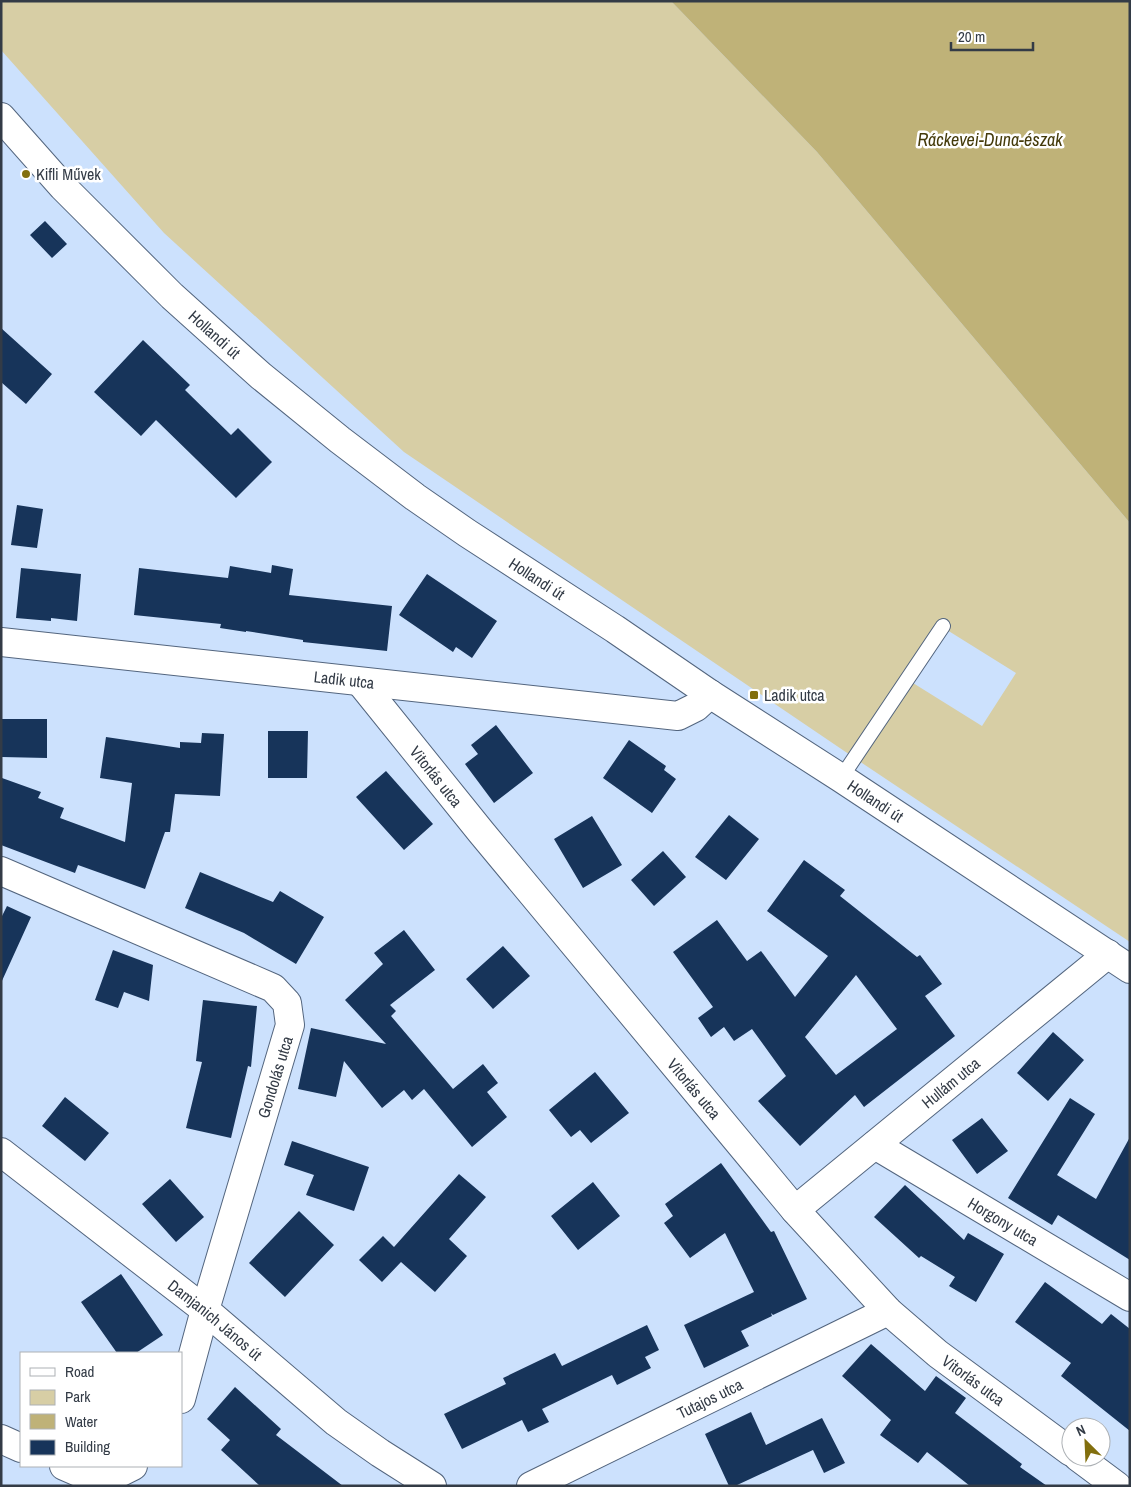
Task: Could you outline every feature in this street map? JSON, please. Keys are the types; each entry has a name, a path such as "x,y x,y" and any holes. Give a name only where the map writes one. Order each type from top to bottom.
{"street":[{"name":"Hollandi út","path":"1,118 63,187 172,296 261,376 340,440 467,533 1119,962"},
{"name":"Ladik utca","path":"1,642 678,716 696,707 710,694"},
{"name":"Vitorlás utca","path":"361,682 481,832 795,1210 888,1311 938,1354 1061,1445"},
{"name":"Gondolás utca","path":"1,870 273,988 286,1003 290,1025 205,1310 182,1396"},
{"name":"Hullám utca","path":"795,1210 875,1145 1119,962"},
{"name":"Horgony utca","path":"875,1145 1130,1298"},
{"name":"Damjanich János út","path":"1,1152 205,1310 336,1422 432,1486"},
{"name":"Tutajos utca","path":"531,1486 888,1311"},
{"path":"1,1439 20,1448"},
{"path":"66,1467 92,1478 113,1476 131,1467"},
{"path":"1091,1467 1116,1486"}],"lane":[{"path":"841,778 943,626"}],"green space":[{"path":"1,1 671,1 817,152 1130,523 1130,942 859,761 404,452 164,233 1,50","holes":["947,630 1016,673 982,726 913,683"]}],"water":[{"name":"Ráckevei-Duna-észak","path":"671,1 1130,1 1130,523 817,152"}],"building":[{"path":"45,221 67,244 52,258 30,235"},
{"path":"1,328 52,374 26,404 1,382"},
{"path":"143,340 190,385 185,390 231,435 238,428 272,462 236,498 156,420 141,436 94,392"},
{"path":"17,505 43,509 37,548 11,545"},
{"path":"272,565 293,569 289,595 392,606 387,651 303,642 303,640 220,628 221,624 134,615 139,568 228,578 230,566 271,573"},
{"path":"21,568 81,574 77,621 51,618 51,621 16,618"},
{"path":"427,574 497,621 472,658 456,647 453,652 399,615"},
{"path":"2,719 47,719 47,758 2,757"},
{"path":"496,725 533,773 494,803 465,764 478,754 471,745"},
{"path":"268,731 308,731 307,778 268,778"},
{"path":"202,733 224,734 220,796 175,794 170,832 165,832 145,889 78,865 75,873 1,845 2,778 41,792 38,798 64,808 60,818 125,842 132,783 100,778 106,737 180,748 180,742 201,743"},
{"path":"629,740 666,766 664,770 676,779 652,813 603,778"},
{"path":"386,771 433,824 404,850 356,797"},
{"path":"729,815 759,839 726,880 695,857"},
{"path":"592,816 622,865 583,888 554,839"},
{"path":"663,851 686,877 654,906 631,880"},
{"path":"804,860 845,890 840,896 917,957 920,955 942,984 925,996 955,1036 864,1107 855,1095 800,1146 758,1101 786,1076 752,1029 734,1041 724,1027 711,1037 698,1018 713,1007 673,952 717,920 747,961 761,951 795,997 828,956 767,911","holes":["856,975 897,1029 836,1075 805,1037"]},
{"path":"200,872 273,902 280,891 324,917 296,964 244,933 185,908"},
{"path":"7,906 31,917 1,983 1,918"},
{"path":"404,930 435,970 390,1005 396,1011 391,1016 453,1089 483,1064 498,1083 487,1092 507,1117 472,1147 424,1089 412,1100 404,1090 382,1108 344,1061 336,1097 298,1089 311,1028 386,1044 345,1000 383,964 374,953"},
{"path":"503,946 530,976 493,1009 466,979"},
{"path":"113,950 153,965 149,1001 124,992 118,1008 95,1000"},
{"path":"203,1000 257,1006 251,1067 248,1066 231,1138 186,1128 202,1062 196,1061"},
{"path":"1053,1032 1084,1060 1048,1101 1017,1073"},
{"path":"595,1072 629,1113 591,1143 580,1130 571,1137 549,1110"},
{"path":"65,1097 109,1133 85,1161 42,1126"},
{"path":"1070,1098 1095,1114 1057,1175 1096,1199 1130,1137 1130,1260 1058,1215 1052,1225 1008,1198"},
{"path":"982,1118 1008,1151 977,1174 952,1140"},
{"path":"292,1141 369,1167 354,1211 306,1195 314,1175 284,1165"},
{"path":"721,1163 771,1232 774,1231 807,1299 773,1315 771,1313 772,1316 741,1331 749,1346 704,1368 684,1325 754,1292 725,1233 690,1258 664,1223 673,1216 665,1204"},
{"path":"459,1174 486,1197 449,1239 467,1256 435,1292 401,1262 382,1282 359,1260 383,1236 394,1247"},
{"path":"170,1179 204,1217 176,1242 142,1204"},
{"path":"593,1182 620,1216 578,1250 551,1216"},
{"path":"905,1185 964,1240 968,1233 1004,1254 976,1302 949,1286 955,1277 921,1256 919,1258 874,1217"},
{"path":"299,1211 334,1245 285,1297 249,1263"},
{"path":"121,1274 163,1335 138,1352 116,1352 81,1302"},
{"path":"1045,1282 1102,1324 1111,1314 1130,1329 1130,1431 1061,1376 1071,1363 1015,1322"},
{"path":"647,1325 659,1350 645,1357 651,1368 617,1385 612,1375 542,1409 549,1422 528,1432 522,1420 462,1449 444,1414 506,1384 503,1378 555,1353 562,1366"},
{"path":"871,1344 925,1391 936,1376 966,1398 955,1413 1022,1464 1020,1467 1047,1486 970,1486 927,1452 918,1463 880,1435 891,1420 842,1376"},
{"path":"235,1387 281,1429 276,1435 343,1486 260,1486 221,1450 230,1440 207,1419"},
{"path":"751,1412 766,1445 822,1418 845,1463 824,1473 813,1450 735,1486 729,1486 705,1434"}],"place":[{"name":"Kifli Művek","path":"26,174"},
{"name":"Ladik utca","path":"754,695"}]}
